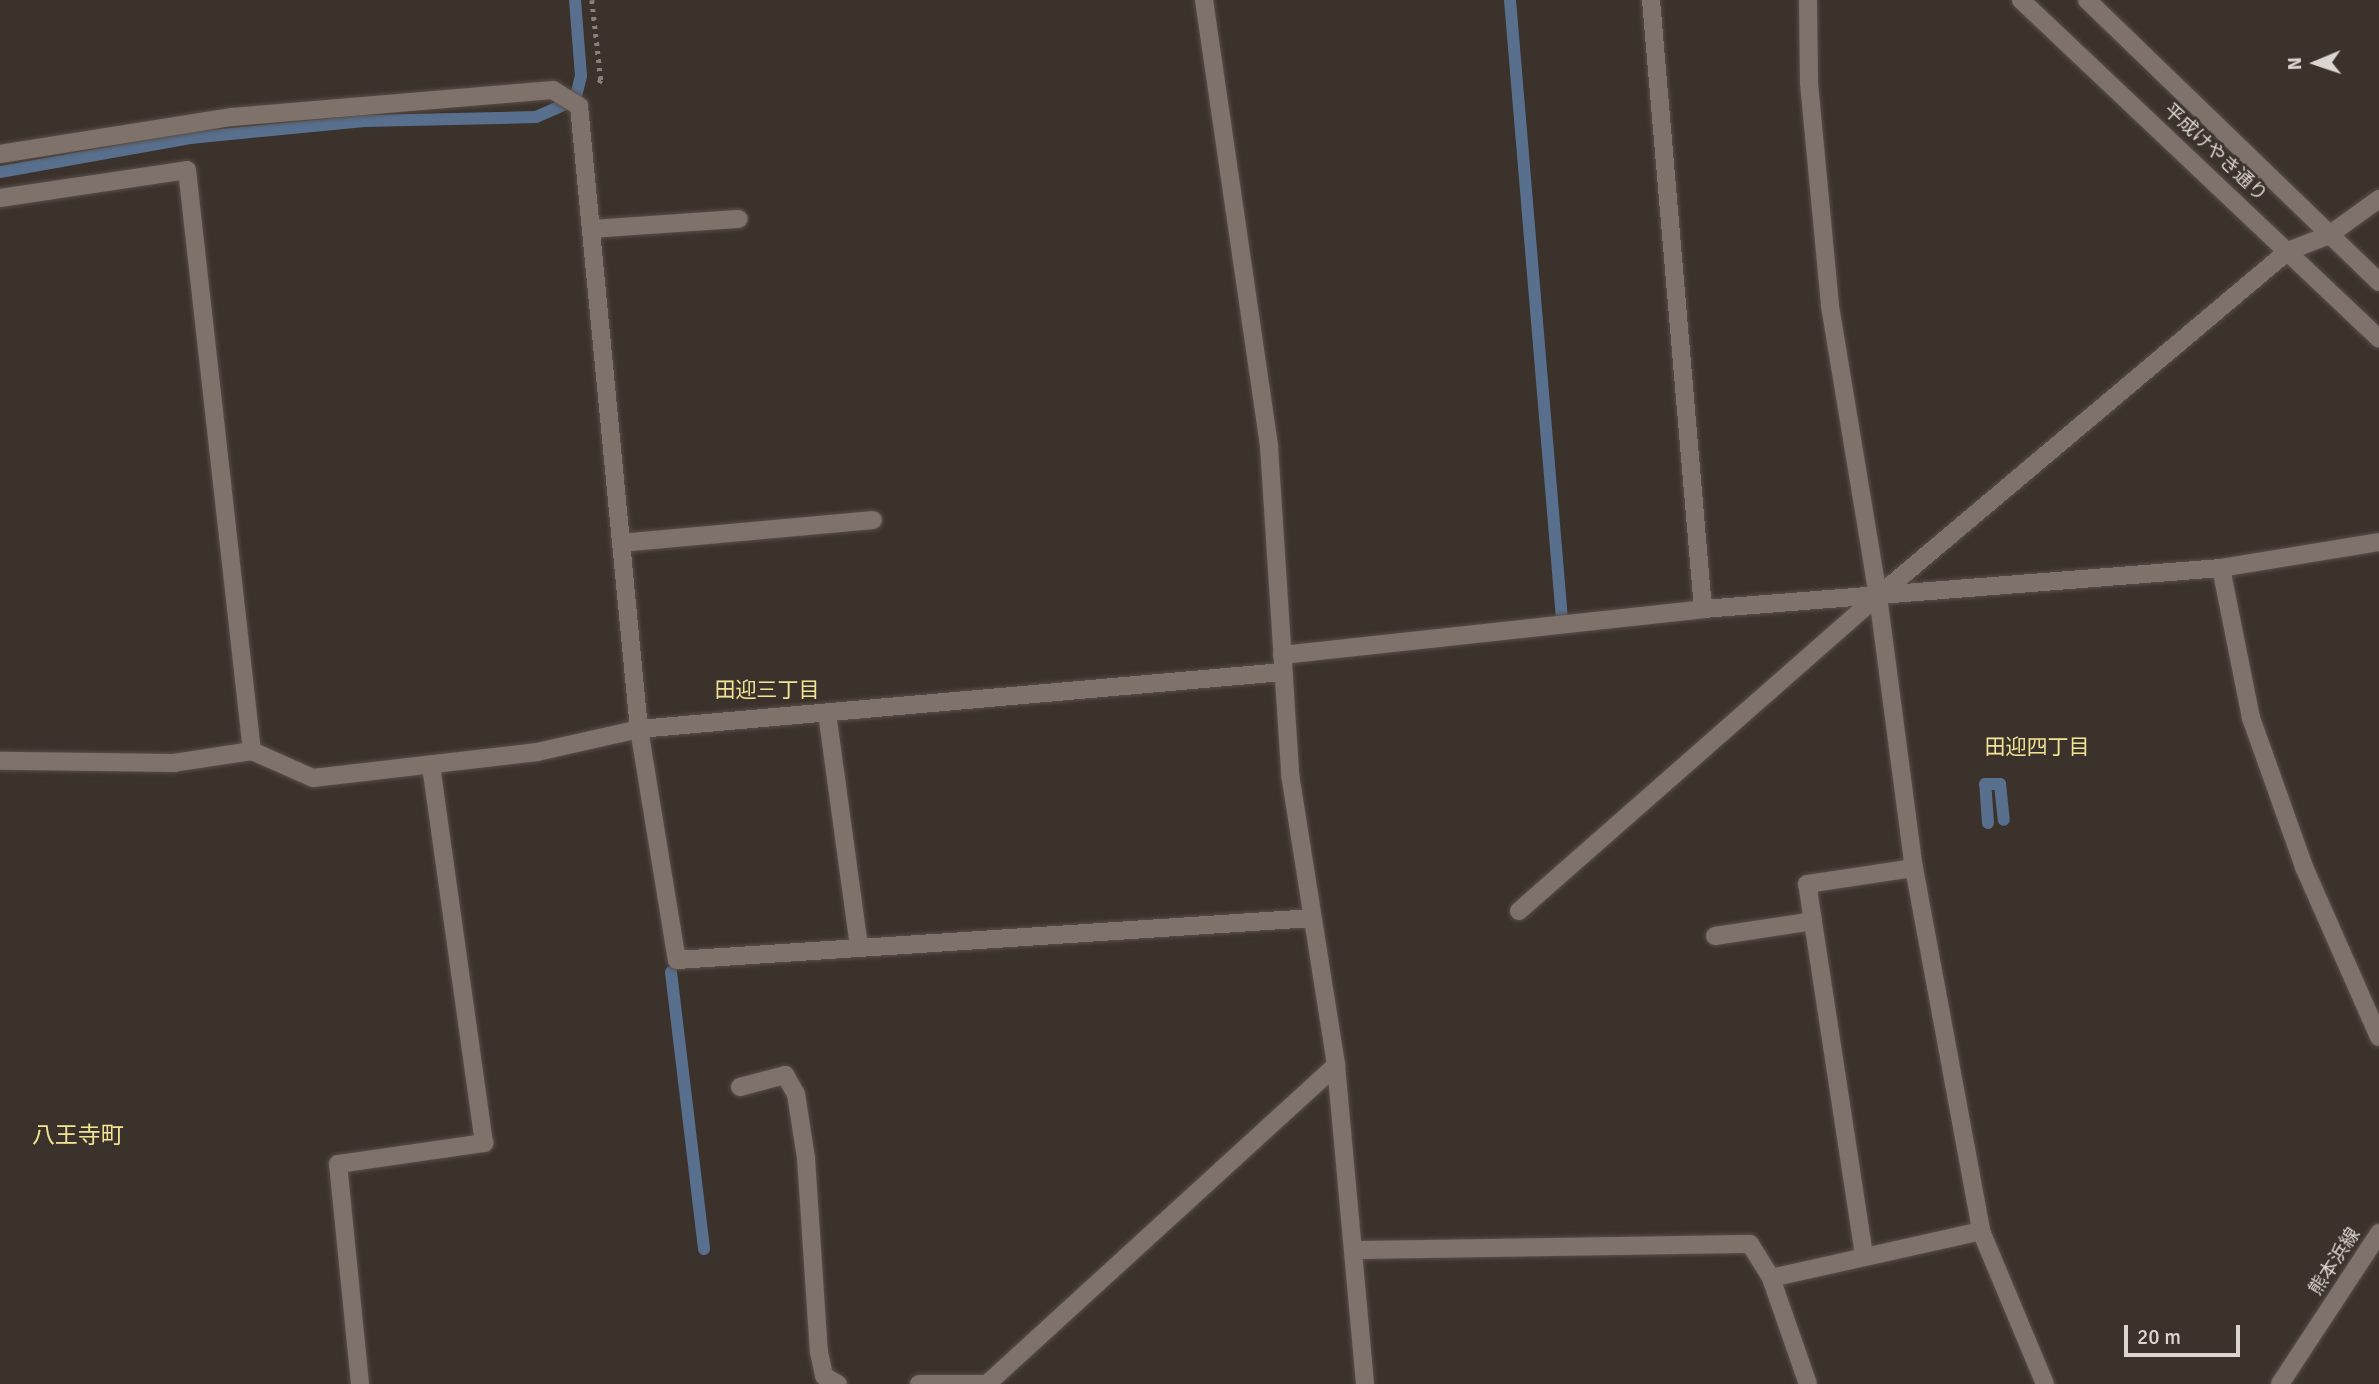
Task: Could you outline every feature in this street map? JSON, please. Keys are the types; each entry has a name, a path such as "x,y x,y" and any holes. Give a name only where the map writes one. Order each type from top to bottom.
{"street":[{"path":"1204,0 1269,446 1290,774 1336,1065 1365,1384"},
{"path":"1651,0 1703,609"},
{"path":"1808,0 1810,83 1830,306 1878,596 1914,868 1981,1231 2045,1384"},
{"name":"平成けやき通り","path":"2021,0 2379,339"},
{"name":"平成けやき通り","path":"2087,0 2379,282"},
{"path":"0,154 232,117 553,90 579,106 639,729 677,960 1312,918"},
{"path":"0,198 187,170 252,751"},
{"path":"1519,911 1878,596 2288,251 2329,235 2379,199"},
{"path":"591,229 739,219"},
{"path":"621,543 873,520"},
{"path":"0,761 174,763 252,751 313,778 537,752 639,729 827,713 1283,664 1703,609 2221,568 2379,542"},
{"path":"2221,568 2251,718 2304,867 2379,1037"},
{"path":"827,713 859,947"},
{"path":"360,1384 338,1164 484,1143 431,765"},
{"path":"1864,1255 1807,884 1914,868"},
{"path":"1715,936 1813,921"},
{"path":"919,1384 987,1384 1336,1065"},
{"path":"740,1087 785,1075 796,1094 806,1158 819,1352 824,1376 838,1384"},
{"path":"1771,1278 1864,1255 1981,1231"},
{"name":"熊本浜線","path":"2280,1384 2379,1233"},
{"path":"1354,1250 1750,1244 1771,1278 1808,1384"}],"path":[{"path":"579,106 601,80 593,0"}],"waterway":[{"path":"0,172 190,138 364,121 536,117 575,100 581,76 575,0"},
{"path":"1510,0 1562,619"},
{"path":"1988,823 1985,784 2000,784 2004,820"},
{"path":"671,972 704,1249"}],"district":[{"name":"田迎三丁目","path":"767,690"},
{"name":"田迎四丁目","path":"2037,747"},
{"name":"八王寺町","path":"78,1136"}]}
